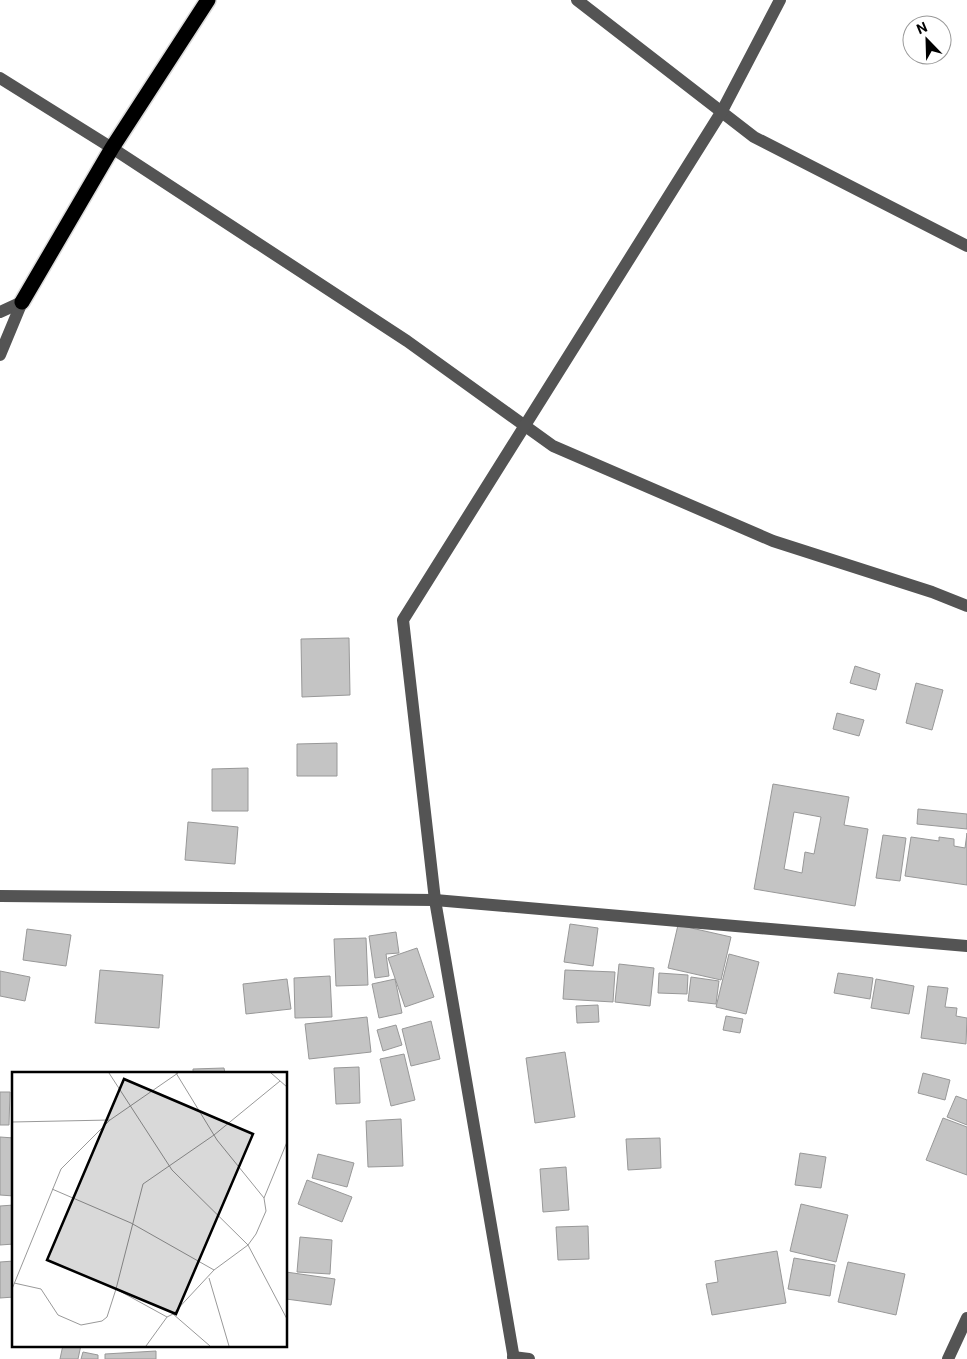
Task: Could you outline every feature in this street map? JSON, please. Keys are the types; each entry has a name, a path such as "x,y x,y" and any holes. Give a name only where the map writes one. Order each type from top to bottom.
{"highway":[{"path":"22,302 112,148 208,0"}],"street":[{"path":"577,0 754,137 967,246"},
{"path":"529,1359 513,1358 435,900 403,620 722,111 780,0"},
{"path":"0,78 112,148 407,341 553,446 773,541 932,592 967,606"},
{"path":"0,312 22,302"},
{"path":"0,355 22,302"},
{"path":"0,896 435,900 967,946"},
{"path":"948,1359 967,1318"}],"building":[{"path":"349,638 350,695 302,697 301,639"},
{"path":"855,666 880,674 876,690 850,683"},
{"path":"916,683 943,690 932,730 906,723"},
{"path":"837,713 864,720 859,736 833,729"},
{"path":"337,743 337,776 297,776 297,744"},
{"path":"248,768 248,811 212,811 212,769"},
{"path":"773,784 849,797 844,825 868,829 855,906 754,889","holes":["794,812 821,817 814,854 805,852 802,873 784,869"]},
{"path":"918,809 967,814 967,829 917,824"},
{"path":"188,822 238,827 235,864 185,860"},
{"path":"967,833 967,885 905,876 911,837 939,841 939,837 954,839 954,846 965,848"},
{"path":"883,835 906,838 900,881 876,878"},
{"path":"570,924 598,928 593,966 564,962"},
{"path":"678,925 731,937 721,980 668,968"},
{"path":"27,929 71,935 66,966 23,960"},
{"path":"396,932 399,953 386,954 389,976 375,978 369,936"},
{"path":"366,938 368,985 336,986 334,939"},
{"path":"417,948 434,997 405,1007 388,958"},
{"path":"729,954 759,962 746,1014 716,1007"},
{"path":"619,964 654,968 650,1006 615,1002"},
{"path":"100,970 163,975 159,1028 95,1023"},
{"path":"565,970 615,972 613,1002 563,999"},
{"path":"0,971 30,977 25,1001 0,996"},
{"path":"659,973 688,975 687,994 658,993"},
{"path":"838,973 873,978 870,999 834,993"},
{"path":"330,976 332,1017 295,1018 294,978"},
{"path":"691,977 719,981 716,1004 688,1001"},
{"path":"287,979 291,1009 246,1014 243,984"},
{"path":"395,979 402,1013 379,1018 372,984"},
{"path":"876,979 914,986 909,1014 871,1008"},
{"path":"928,986 948,988 945,1007 957,1008 956,1016 967,1018 966,1044 921,1038"},
{"path":"598,1005 599,1022 577,1023 576,1006"},
{"path":"726,1016 743,1019 740,1033 723,1030"},
{"path":"367,1017 371,1052 309,1059 305,1024"},
{"path":"431,1021 440,1059 411,1066 402,1029"},
{"path":"396,1025 402,1045 383,1051 377,1030"},
{"path":"565,1052 575,1117 535,1123 526,1058"},
{"path":"404,1054 415,1100 391,1106 380,1059"},
{"path":"359,1067 360,1103 336,1104 334,1068"},
{"path":"224,1068 225,1072 193,1072 193,1069"},
{"path":"923,1073 950,1080 945,1100 918,1093"},
{"path":"0,1092 10,1092 9,1125 0,1125"},
{"path":"956,1096 967,1100 967,1125 947,1117"},
{"path":"943,1118 967,1127 967,1175 926,1160"},
{"path":"401,1119 403,1166 368,1167 366,1121"},
{"path":"0,1137 12,1138 12,1196 0,1195"},
{"path":"660,1138 661,1168 628,1170 626,1139"},
{"path":"800,1153 826,1157 821,1188 795,1185"},
{"path":"318,1154 354,1163 347,1187 312,1178"},
{"path":"566,1167 569,1210 543,1212 540,1169"},
{"path":"307,1180 352,1197 342,1222 298,1204"},
{"path":"801,1204 848,1215 836,1262 790,1251"},
{"path":"12,1205 12,1244 0,1245 0,1206"},
{"path":"588,1226 589,1259 558,1260 556,1227"},
{"path":"300,1237 332,1240 330,1274 297,1272"},
{"path":"777,1251 786,1303 712,1315 706,1284 718,1282 715,1261"},
{"path":"794,1258 835,1265 830,1296 788,1289"},
{"path":"12,1261 12,1297 0,1298 0,1262"},
{"path":"848,1262 905,1274 896,1315 838,1302"},
{"path":"288,1272 335,1279 331,1305 288,1299"},
{"path":"63,1346 81,1346 78,1359 60,1359"},
{"path":"156,1351 156,1359 105,1359 105,1354"},
{"path":"83,1352 98,1355 98,1359 81,1359"}]}
